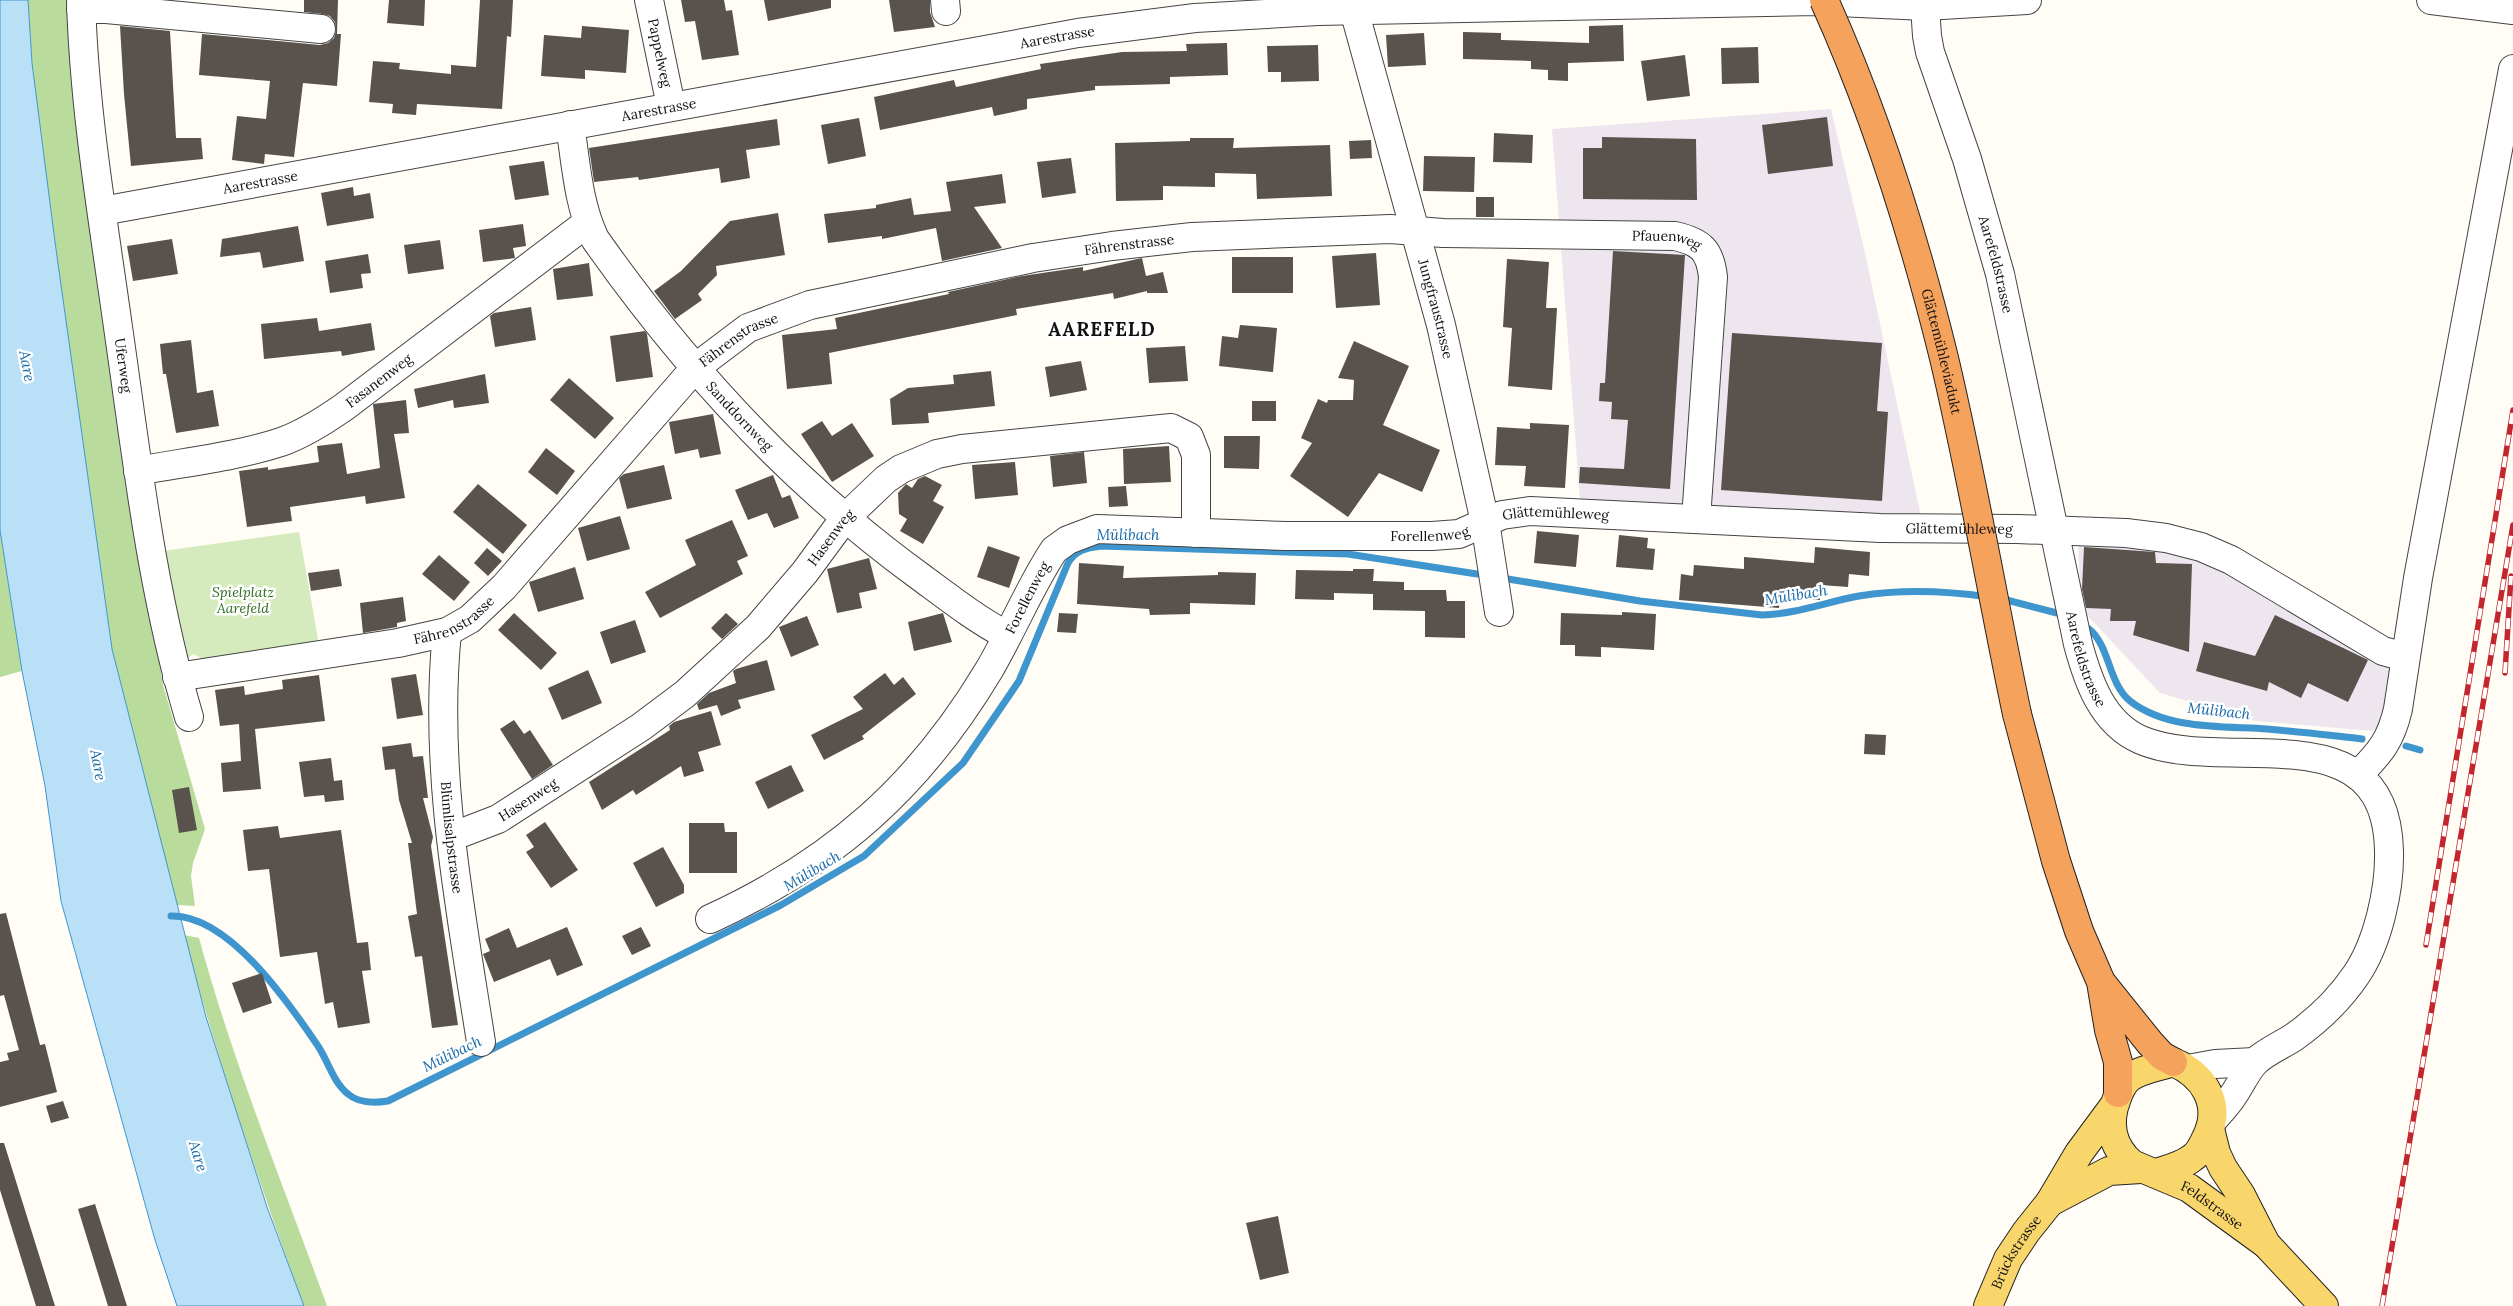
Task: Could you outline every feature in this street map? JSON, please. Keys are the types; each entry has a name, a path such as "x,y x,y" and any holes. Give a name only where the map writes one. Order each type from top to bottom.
{"highway":[{"name":"Glättemühleviadukt","path":"1824,0 1875,126 1924,282 1953,399 2017,714 2056,862 2079,931 2101,982"},
{"path":"2101,982 2162,1056 2181,1065"},
{"path":"2101,982 2109,1030 2118,1062 2116,1100"}],"main road":[{"path":"2181,1065 2199,1077 2210,1096 2211,1125 2201,1149 2194,1157 2181,1165 2149,1171 2125,1158 2115,1143 2111,1127 2116,1100 2128,1079 2145,1070 2181,1065"},
{"name":"Brückstrasse","path":"1988,1306 2008,1259 2026,1232 2050,1202 2079,1153 2116,1100"},
{"name":"Feldstrasse","path":"2211,1125 2216,1153 2223,1168 2241,1195 2266,1244"},
{"name":"Brückstrasse","path":"2050,1202 2109,1171 2149,1171"},
{"name":"Feldstrasse","path":"2149,1171 2189,1188 2266,1244 2324,1306"}],"street":[{"name":"Pappelweg","path":"649,0 671,106"},
{"name":"Aarestrasse","path":"102,211 1078,33 1195,18 1314,6 1354,10 1808,2 1925,6 2027,0"},
{"path":"2431,0 2513,10"},
{"name":"Uferweg","path":"189,717 162,618 138,471 95,167 81,4 321,29"},
{"name":"Aarefeldstrasse","path":"1925,6 1930,52 1967,159 2000,274 2076,634 2086,672 2097,699 2115,723 2140,740 2169,748 2313,757 2334,762 2358,775 2379,801 2388,830 2389,860 2380,919 2371,948 2358,974 2340,997 2319,1018 2255,1062 2211,1125"},
{"name":"Jungfraustrasse","path":"1354,10 1413,230 1441,325 1485,522 1499,612"},
{"path":"2358,775 2386,744 2394,727 2463,332 2513,69"},
{"name":"Sanddornweg","path":"570,125 587,223 606,254 695,368 844,518 875,544 973,616 1006,635"},
{"name":"Fasanenweg","path":"138,471 248,451 281,442 305,431 344,407 587,223"},
{"name":"Fährenstrasse","path":"177,677 398,644 447,632 470,619 488,605 695,368 748,328 802,307 1034,258 1112,246 1192,237 1390,228 1413,230"},
{"name":"Pfauenweg","path":"1413,230 1443,233 1675,236 1691,240 1704,248 1711,260 1713,277 1696,519"},
{"name":"Hasenweg","path":"451,837 498,819 641,727 685,694 758,627 805,572 844,518 886,479 918,460 962,450 1171,428 1189,437 1195,450 1196,533"},
{"name":"Glättemühleweg","path":"1485,522 1502,515 1530,511 1880,528 2126,533 2166,538 2201,546 2231,560 2383,651 2405,657"},
{"name":"Forellenweg","path":"710,919 753,900 791,878 827,853 881,808 919,768 970,701 998,655 1006,635 1054,550 1068,540 1097,529 1196,533 1432,536 1459,534 1485,522"},
{"name":"Blümlisalpstrasse","path":"447,632 442,677 443,744 451,837 481,1042"},
{"path":"2181,1065 2255,1062"}],"shaded area":[{"path":"1831,109 1865,253 1923,526 1581,514 1552,129"},
{"path":"2155,542 2204,556 2398,669 2388,688 2380,722 2372,731 2256,721 2160,693 2081,609 2078,543"}],"green space":[{"path":"28,0 73,0 94,222 163,685 205,829 193,863 191,876 195,906 177,905 112,649 55,242 32,63"},
{"path":"0,530 22,671 0,677"},
{"name":"Spielplatz Aarefeld","path":"299,532 320,650 205,660 193,654 188,658 183,653 163,551"},
{"path":"184,935 199,938 212,985 259,1123 327,1306 304,1306 240,1122"}],"water":[{"name":"Aare","path":"0,0 28,0 32,63 55,242 112,649 206,1017 267,1207 304,1306 177,1306 155,1240 61,901 45,786 22,671 0,530"}],"building":[{"path":"304,0 338,0 337,34 341,34 337,86 303,83 294,157 265,154 264,164 232,160 237,116 266,119 270,81 199,75 202,34 320,45 328,43 334,38 336,31 335,22 330,16 304,12"},
{"path":"389,0 425,0 424,26 387,23"},
{"path":"480,0 513,0 511,37 507,36 502,109 417,104 416,115 392,113 393,104 369,102 373,61 400,63 399,69 451,74 451,65 476,67"},
{"path":"681,0 724,0 726,11 732,10 739,55 702,60 695,21 685,22"},
{"path":"764,0 831,0 831,8 768,21"},
{"path":"889,0 930,0 930,12 935,27 894,32"},
{"path":"1623,25 1624,61 1568,63 1568,81 1548,80 1548,70 1531,69 1531,61 1463,59 1463,32 1501,33 1501,40 1589,43 1589,26"},
{"path":"120,26 170,31 176,138 201,138 203,159 131,166"},
{"path":"582,26 629,30 626,73 585,70 585,79 541,76 544,35 581,38"},
{"path":"1424,33 1426,65 1388,67 1386,35"},
{"path":"1227,43 1228,75 1170,77 1170,84 1095,86 1095,90 1027,99 1027,109 994,116 992,107 880,130 874,97 954,80 956,87 1041,69 1040,64 1122,52 1187,51 1186,44"},
{"path":"1318,45 1319,81 1281,82 1281,72 1268,72 1267,46"},
{"path":"1758,47 1759,83 1722,84 1721,48"},
{"path":"1685,55 1690,96 1647,101 1641,61"},
{"path":"1827,117 1833,166 1768,174 1762,125"},
{"path":"859,118 866,156 828,164 821,125"},
{"path":"777,119 780,145 746,150 750,178 721,183 719,168 639,180 638,177 594,182 589,148"},
{"path":"1494,133 1533,135 1532,163 1493,162"},
{"path":"1602,137 1696,139 1697,200 1583,199 1583,148 1602,148"},
{"path":"1190,138 1234,138 1233,148 1330,145 1332,196 1257,199 1256,174 1215,173 1215,187 1163,186 1163,200 1116,201 1115,143 1190,141"},
{"path":"1371,140 1372,158 1350,159 1349,141"},
{"path":"1424,156 1475,157 1474,192 1423,191"},
{"path":"1071,158 1076,193 1042,198 1037,162"},
{"path":"544,161 549,195 515,200 509,166"},
{"path":"1002,174 1006,203 974,207 1002,248 942,261 936,228 882,239 882,236 828,243 824,214 876,208 876,205 911,198 914,215 951,211 946,182"},
{"path":"353,187 354,196 370,193 374,218 327,226 321,193"},
{"path":"1476,197 1494,197 1494,217 1476,217"},
{"path":"778,213 785,255 716,266 717,275 698,294 702,300 675,319 654,291 681,271 730,221"},
{"path":"523,224 526,246 513,248 515,258 483,262 479,230"},
{"path":"298,226 304,261 263,268 260,252 220,257 222,239"},
{"path":"172,239 178,274 133,281 127,246"},
{"path":"440,240 444,269 408,274 404,245"},
{"path":"1613,251 1685,255 1670,489 1579,483 1580,467 1624,469 1628,420 1611,419 1612,402 1599,401 1600,383 1605,383"},
{"path":"1376,253 1380,305 1336,308 1332,256"},
{"path":"368,254 371,273 361,274 363,288 330,293 325,261"},
{"path":"1232,257 1293,257 1293,293 1232,293"},
{"path":"1142,258 1146,276 1163,272 1168,293 1147,293 1147,291 1114,299 1113,293 1016,309 1017,315 829,353 832,384 787,389 782,335 837,329 835,318 949,294 948,292 1022,276 1083,267 1083,271"},
{"path":"1507,259 1549,262 1546,308 1557,308 1552,390 1508,386 1512,328 1503,327"},
{"path":"589,263 593,296 557,300 553,269"},
{"path":"531,307 536,340 495,347 490,316 494,313"},
{"path":"317,318 319,331 371,323 375,350 342,356 341,351 264,359 261,324"},
{"path":"1240,325 1277,328 1273,372 1219,366 1222,336 1238,338"},
{"path":"645,331 653,377 616,382 610,336"},
{"path":"1732,333 1882,343 1877,411 1888,412 1882,501 1721,490"},
{"path":"191,340 197,393 213,390 219,426 176,433 166,374 163,374 160,344"},
{"path":"1354,341 1409,366 1383,425 1440,450 1422,492 1379,473 1348,517 1290,476 1312,443 1301,438 1318,399 1327,403 1328,400 1353,400 1354,380 1338,378"},
{"path":"1185,346 1188,381 1149,383 1146,348"},
{"path":"1081,361 1087,390 1050,397 1045,367"},
{"path":"991,371 995,406 928,413 929,423 892,425 890,399 908,388 954,384 953,375"},
{"path":"485,374 489,403 454,408 453,400 418,408 414,389"},
{"path":"569,378 614,418 595,439 550,400"},
{"path":"406,400 409,433 394,434 405,498 366,504 365,496 290,507 292,521 247,527 239,471 268,467 268,470 319,462 317,446 342,443 347,474 380,468 373,404"},
{"path":"1252,401 1276,401 1276,421 1252,421"},
{"path":"713,414 721,454 700,458 698,449 675,454 669,422"},
{"path":"822,421 832,436 852,423 874,456 832,482 801,434"},
{"path":"1530,423 1569,425 1565,488 1524,486 1526,466 1495,465 1497,427 1530,429"},
{"path":"1224,436 1260,436 1259,469 1224,468"},
{"path":"1169,446 1171,482 1124,484 1123,449"},
{"path":"546,448 575,471 557,495 528,472"},
{"path":"1084,452 1087,483 1053,487 1050,456"},
{"path":"1015,462 1018,495 975,499 972,465"},
{"path":"664,465 672,499 627,509 619,478 624,474"},
{"path":"773,475 782,498 790,495 799,518 774,528 767,513 748,520 735,490"},
{"path":"925,476 942,485 933,501 944,507 923,544 900,531 907,519 899,514 898,493 906,484 912,488 918,479"},
{"path":"478,484 527,525 503,554 453,512"},
{"path":"1126,486 1128,506 1109,507 1108,487"},
{"path":"620,516 630,549 587,561 578,528"},
{"path":"732,520 748,556 737,561 743,574 660,618 645,592 696,565 685,540"},
{"path":"1537,531 1579,535 1576,567 1534,563"},
{"path":"1619,535 1648,538 1647,548 1655,549 1653,570 1616,567"},
{"path":"988,546 1020,557 1009,588 977,577"},
{"path":"1815,547 1870,552 1869,576 1849,574 1848,587 1821,585 1820,600 1780,597 1779,608 1679,600 1681,574 1693,576 1694,565 1744,569 1744,557 1814,563"},
{"path":"2084,547 2155,552 2156,563 2192,564 2189,652 2133,635 2136,621 2110,621 2111,609 2086,608 2082,589"},
{"path":"487,548 502,561 488,576 474,563"},
{"path":"439,555 470,582 454,601 422,574"},
{"path":"869,558 877,589 859,593 862,608 837,613 827,569"},
{"path":"1079,563 1124,566 1123,578 1218,575 1218,572 1256,573 1255,605 1190,603 1190,614 1150,615 1149,609 1077,604"},
{"path":"575,567 584,599 538,612 529,582"},
{"path":"339,569 342,586 311,591 308,573"},
{"path":"1353,569 1374,569 1373,581 1404,582 1404,590 1446,590 1447,601 1465,601 1465,638 1425,637 1425,611 1373,610 1373,594 1334,593 1334,600 1295,599 1296,570 1353,571"},
{"path":"403,597 406,621 397,623 397,627 363,633 360,603"},
{"path":"1622,612 1656,614 1654,650 1601,647 1601,657 1575,656 1575,645 1560,645 1561,613 1622,615"},
{"path":"514,613 557,653 541,670 498,630"},
{"path":"726,613 738,624 722,639 711,628"},
{"path":"943,613 952,642 914,651 908,622"},
{"path":"1059,613 1078,614 1076,633 1057,632"},
{"path":"2275,615 2368,660 2348,702 2308,683 2301,698 2269,682 2267,691 2196,671 2204,642 2255,656"},
{"path":"807,616 819,645 791,657 779,627"},
{"path":"635,620 646,652 611,664 600,632"},
{"path":"767,660 775,690 738,700 741,708 721,716 717,705 699,710 697,704 709,693 736,683 733,671"},
{"path":"588,670 602,703 562,720 548,688"},
{"path":"885,673 894,685 903,677 916,694 862,736 864,739 824,760 811,735 863,709 853,697"},
{"path":"416,674 423,715 397,719 391,678"},
{"path":"319,675 325,721 255,729 261,789 223,792 221,763 241,761 239,724 220,726 215,690 244,686 245,695 283,689 282,680"},
{"path":"711,711 721,745 698,752 704,771 684,777 681,766 636,795 633,790 602,810 589,782 670,730 669,726 674,722"},
{"path":"514,720 524,734 530,730 553,765 532,779 500,729"},
{"path":"1865,734 1886,735 1885,755 1864,754"},
{"path":"411,743 413,757 423,756 428,798 423,798 433,837 431,846 458,1025 432,1028 422,956 415,957 408,916 417,914 408,843 412,843 399,800 395,769 385,770 382,747"},
{"path":"331,758 334,781 342,780 344,800 325,802 324,795 304,797 299,762"},
{"path":"791,765 804,791 768,809 755,782"},
{"path":"189,787 197,830 179,833 172,790"},
{"path":"545,822 578,870 551,888 526,852 534,847 526,835"},
{"path":"689,823 724,823 725,832 737,832 737,873 689,873"},
{"path":"278,826 280,838 341,830 357,943 368,942 371,970 362,971 370,1023 338,1028 333,1002 325,1004 317,952 280,957 269,869 248,871 243,830"},
{"path":"663,847 684,885 684,893 656,907 633,863"},
{"path":"6,913 40,1045 45,1044 57,1092 0,1107 0,1062 9,1060 7,1053 19,1050 4,995 0,996 0,914"},
{"path":"567,927 583,965 557,976 550,959 494,982 483,954 490,951 485,939 509,928 517,948"},
{"path":"641,927 651,946 632,955 622,936"},
{"path":"262,973 272,1003 243,1013 232,983"},
{"path":"63,1101 69,1118 51,1123 46,1106"},
{"path":"0,1143 4,1143 55,1306 36,1306 0,1190"},
{"path":"95,1204 127,1306 108,1306 78,1209"},
{"path":"1278,1216 1289,1273 1260,1280 1246,1223"}],"waterway":[{"name":"Mülibach","path":"171,916 192,919 214,929 255,964 291,1007 322,1052 338,1084 348,1094 367,1102 388,1101 781,905 864,856 963,763 1019,681 1068,563 1074,555 1082,550 1101,546 1348,554 1477,574"},
{"name":"Mülibach","path":"1508,579 1640,601 1762,615 1799,610 1859,596 1891,592 1940,592 1989,597"},
{"name":"Mülibach","path":"1999,598 2057,613"},
{"name":"Mülibach","path":"2089,629 2101,645 2117,685 2123,693 2130,701 2161,717 2196,725 2267,729 2362,739"},
{"name":"Mülibach","path":"2406,746 2420,750"}],"railway":[{"path":"2426,945 2513,410"},
{"path":"2382,1306 2513,525"},
{"path":"2505,673 2511,576"}],"district":[{"name":"AAREFELD","path":"1102,329"}]}
